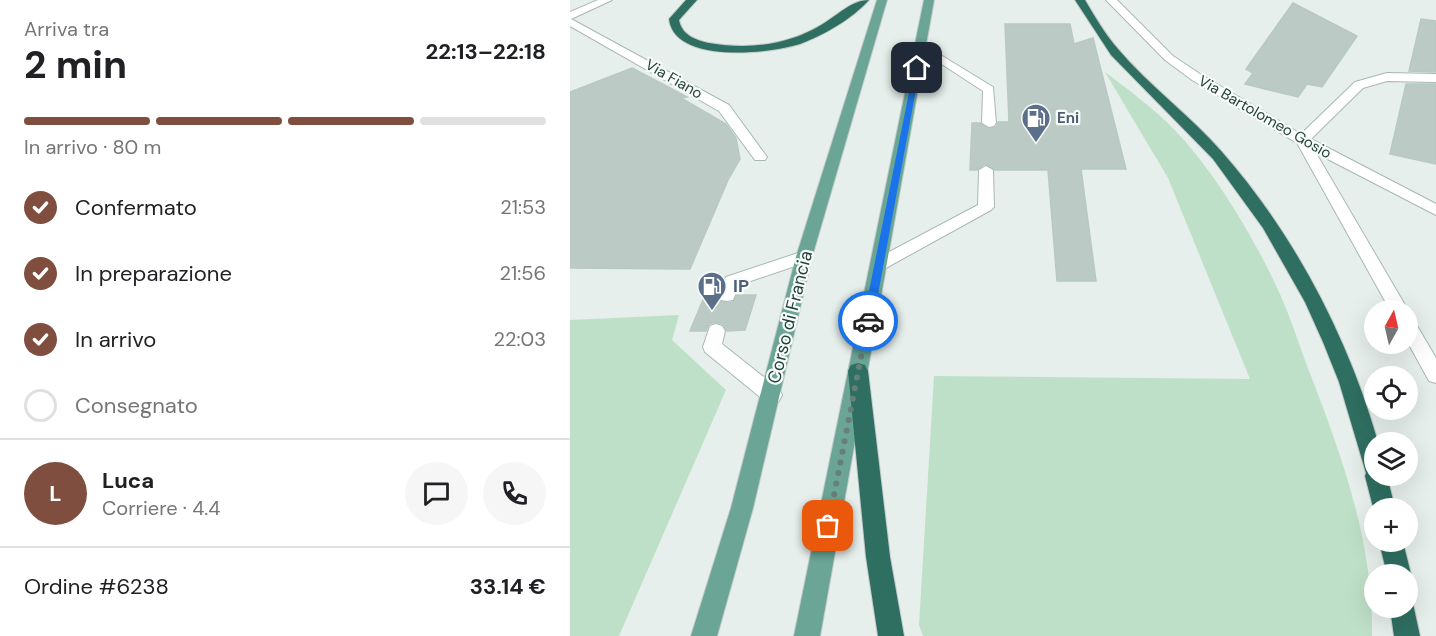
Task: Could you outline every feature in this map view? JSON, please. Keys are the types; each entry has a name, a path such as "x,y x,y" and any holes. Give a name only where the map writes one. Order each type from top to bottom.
{"highway":[{"path":"692,0 676,15 673,23 684,37 720,48 754,49 775,47 802,39 841,18 864,0"},
{"path":"1080,0 1116,53 1217,156 1260,213 1288,257 1320,316 1346,376 1365,432"},
{"path":"858,371 878,557 891,636"},
{"path":"1404,618 1407,636"}],"main road":[{"name":"Corso di Francia","path":"704,636 742,508 772,395 804,257 882,0"},
{"path":"807,636 929,0"}],"street":[{"path":"570,16 608,0"},
{"name":"Via Bartolomeo Gosio","path":"1111,0 1149,39 1183,68 1302,140 1436,210"},
{"name":"Via Fiano","path":"570,22 724,108 760,157"},
{"path":"921,46 989,90 989,123"},
{"path":"1393,300 1302,140 1359,85 1365,82 1398,76 1436,78"},
{"path":"878,265 986,207 986,170"},
{"path":"727,295 732,281 804,257"},
{"path":"716,331 712,347 772,395"},
{"path":"1418,343 1436,375"}],"green space":[{"path":"1105,72 1166,121 1198,157 1239,216 1273,279 1323,407 1354,503 1367,564 1364,564 1364,618 1371,618 1372,636 923,636 919,625 934,376 1250,379 1168,178"},
{"path":"679,315 672,340 726,390 619,636 570,636 570,320"}],"building":[{"path":"1293,3 1357,36 1322,87 1307,84 1298,97 1245,84 1253,73 1246,69"},
{"path":"1421,19 1436,21 1436,72 1409,71"},
{"path":"1005,24 1070,24 1074,44 1093,38 1126,169 1081,169 1096,281 1057,281 1048,170 995,170 985,164 977,170 970,170 972,123 980,123 989,129 996,127 998,122 1009,122"},
{"path":"632,68 687,97 681,98 726,124 736,138 740,159 728,180 690,269 570,268 570,92"},
{"path":"1406,84 1436,84 1436,164 1390,154"},
{"path":"705,295 716,295 719,301 727,303 733,302 737,295 756,295 745,330 727,331 723,324 715,322 709,324 706,331 690,331"}],"way so far":[{"path":"828,526 868,321"}],"place":[{"name":"Eni","path":"1036,144"},
{"name":"IP","path":"712,312"}],"route":[{"path":"868,321 917,68"}]}
